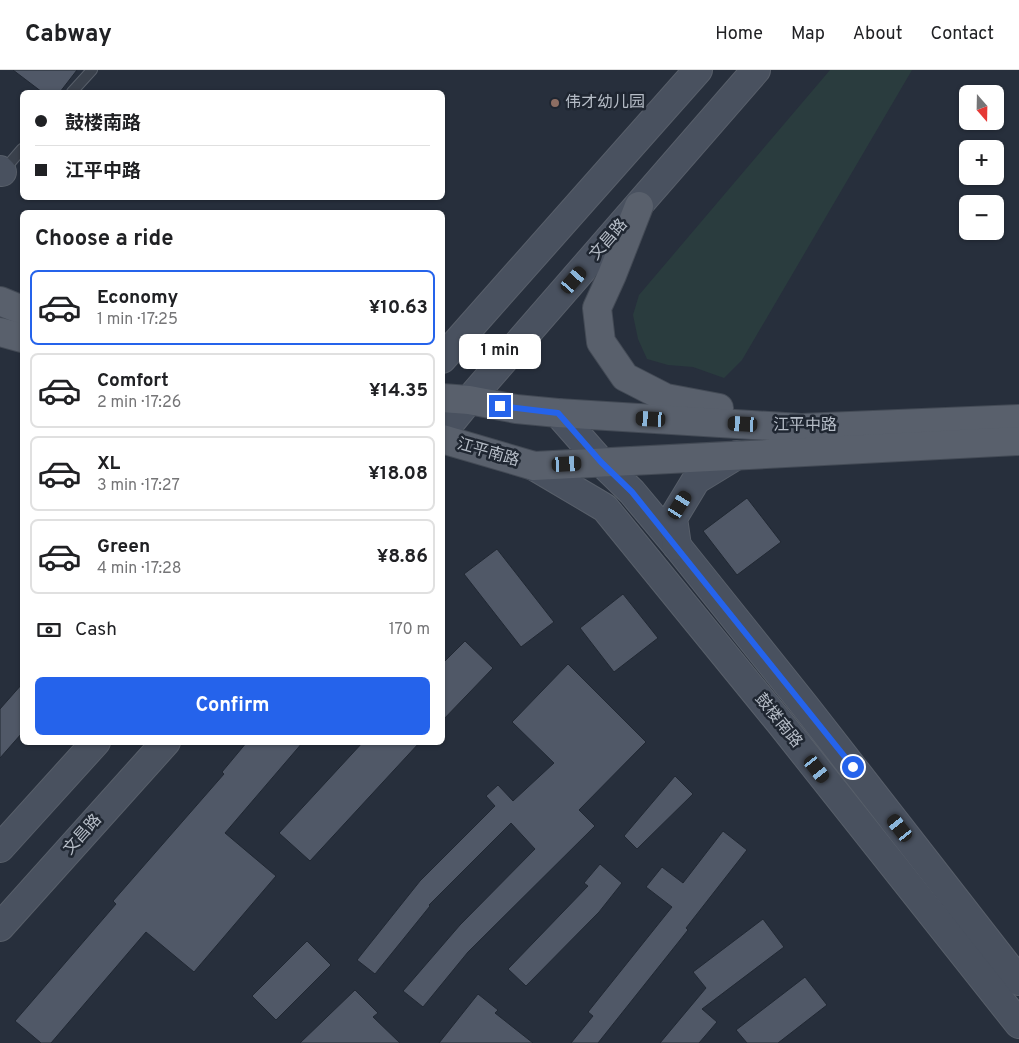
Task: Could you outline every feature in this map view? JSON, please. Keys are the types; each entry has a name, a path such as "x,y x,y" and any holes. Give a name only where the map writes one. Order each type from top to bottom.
{"main road":[{"path":"445,355 698,70"},
{"name":"文昌路","path":"445,426 456,399 639,206 756,70"},
{"path":"639,206 597,308 601,342 625,377 666,398 741,413 780,426"},
{"path":"0,301 20,309"},
{"path":"0,332 20,337"},
{"name":"江平中路","path":"456,399 516,409 558,413 801,428 1019,419"},
{"name":"鼓楼南路","path":"558,413 601,462 632,492 677,546 805,706 1019,981"},
{"name":"江平南路","path":"445,440 534,466"},
{"name":"江平中路","path":"534,466 1019,441"},
{"path":"677,546 673,518 696,480 737,455"},
{"name":"鼓楼南路","path":"534,466 605,508 781,724 1019,1024"},
{"path":"0,848 93,745"},
{"name":"文昌路","path":"0,927 163,745"}],"lane":[{"path":"74,90 92,70"},
{"path":"1,172 20,151"}],"shaded area":[{"path":"830,70 912,70 742,360 724,378 693,367 668,365 647,359 638,339 633,315 639,295"}],"building":[{"path":"13,70 77,70 62,90 39,90"},
{"path":"747,498 781,542 737,575 703,531"},
{"path":"497,549 554,622 521,647 464,574"},
{"path":"623,594 658,638 614,672 580,628"},
{"path":"465,641 493,668 445,718 445,661"},
{"path":"568,664 646,742 579,810 595,826 468,952 423,1007 403,991 460,925 535,849 511,823 429,905 375,974 357,960 420,881 495,806 486,796 498,785 513,801 554,763 512,722"},
{"path":"20,686 20,735 0,758 0,709"},
{"path":"244,745 300,745 225,833 276,876 194,972 146,932 51,1043 41,1043 15,1021 116,904 113,901 224,774 222,772"},
{"path":"360,745 417,745 310,861 279,833"},
{"path":"675,776 693,794 637,849 624,836"},
{"path":"723,831 747,850 686,928 688,930 598,1043 571,1043 593,1016 588,1012 672,907 646,887 662,867 683,883"},
{"path":"600,864 622,883 599,912 526,986 508,969 588,886 584,883"},
{"path":"763,919 784,947 702,1009 717,1022 699,1043 660,1043 706,988 693,972"},
{"path":"307,941 331,965 276,1020 252,996"},
{"path":"805,977 827,1005 778,1043 747,1043 736,1030"},
{"path":"355,990 378,1013 373,1017 400,1043 300,1043"},
{"path":"478,994 498,1010 495,1013 533,1043 439,1043"}],"place":[{"name":"伟才幼儿园","path":"555,103"}],"route":[{"path":"500,406 558,413 601,462 632,492 689,560 853,767"}]}
